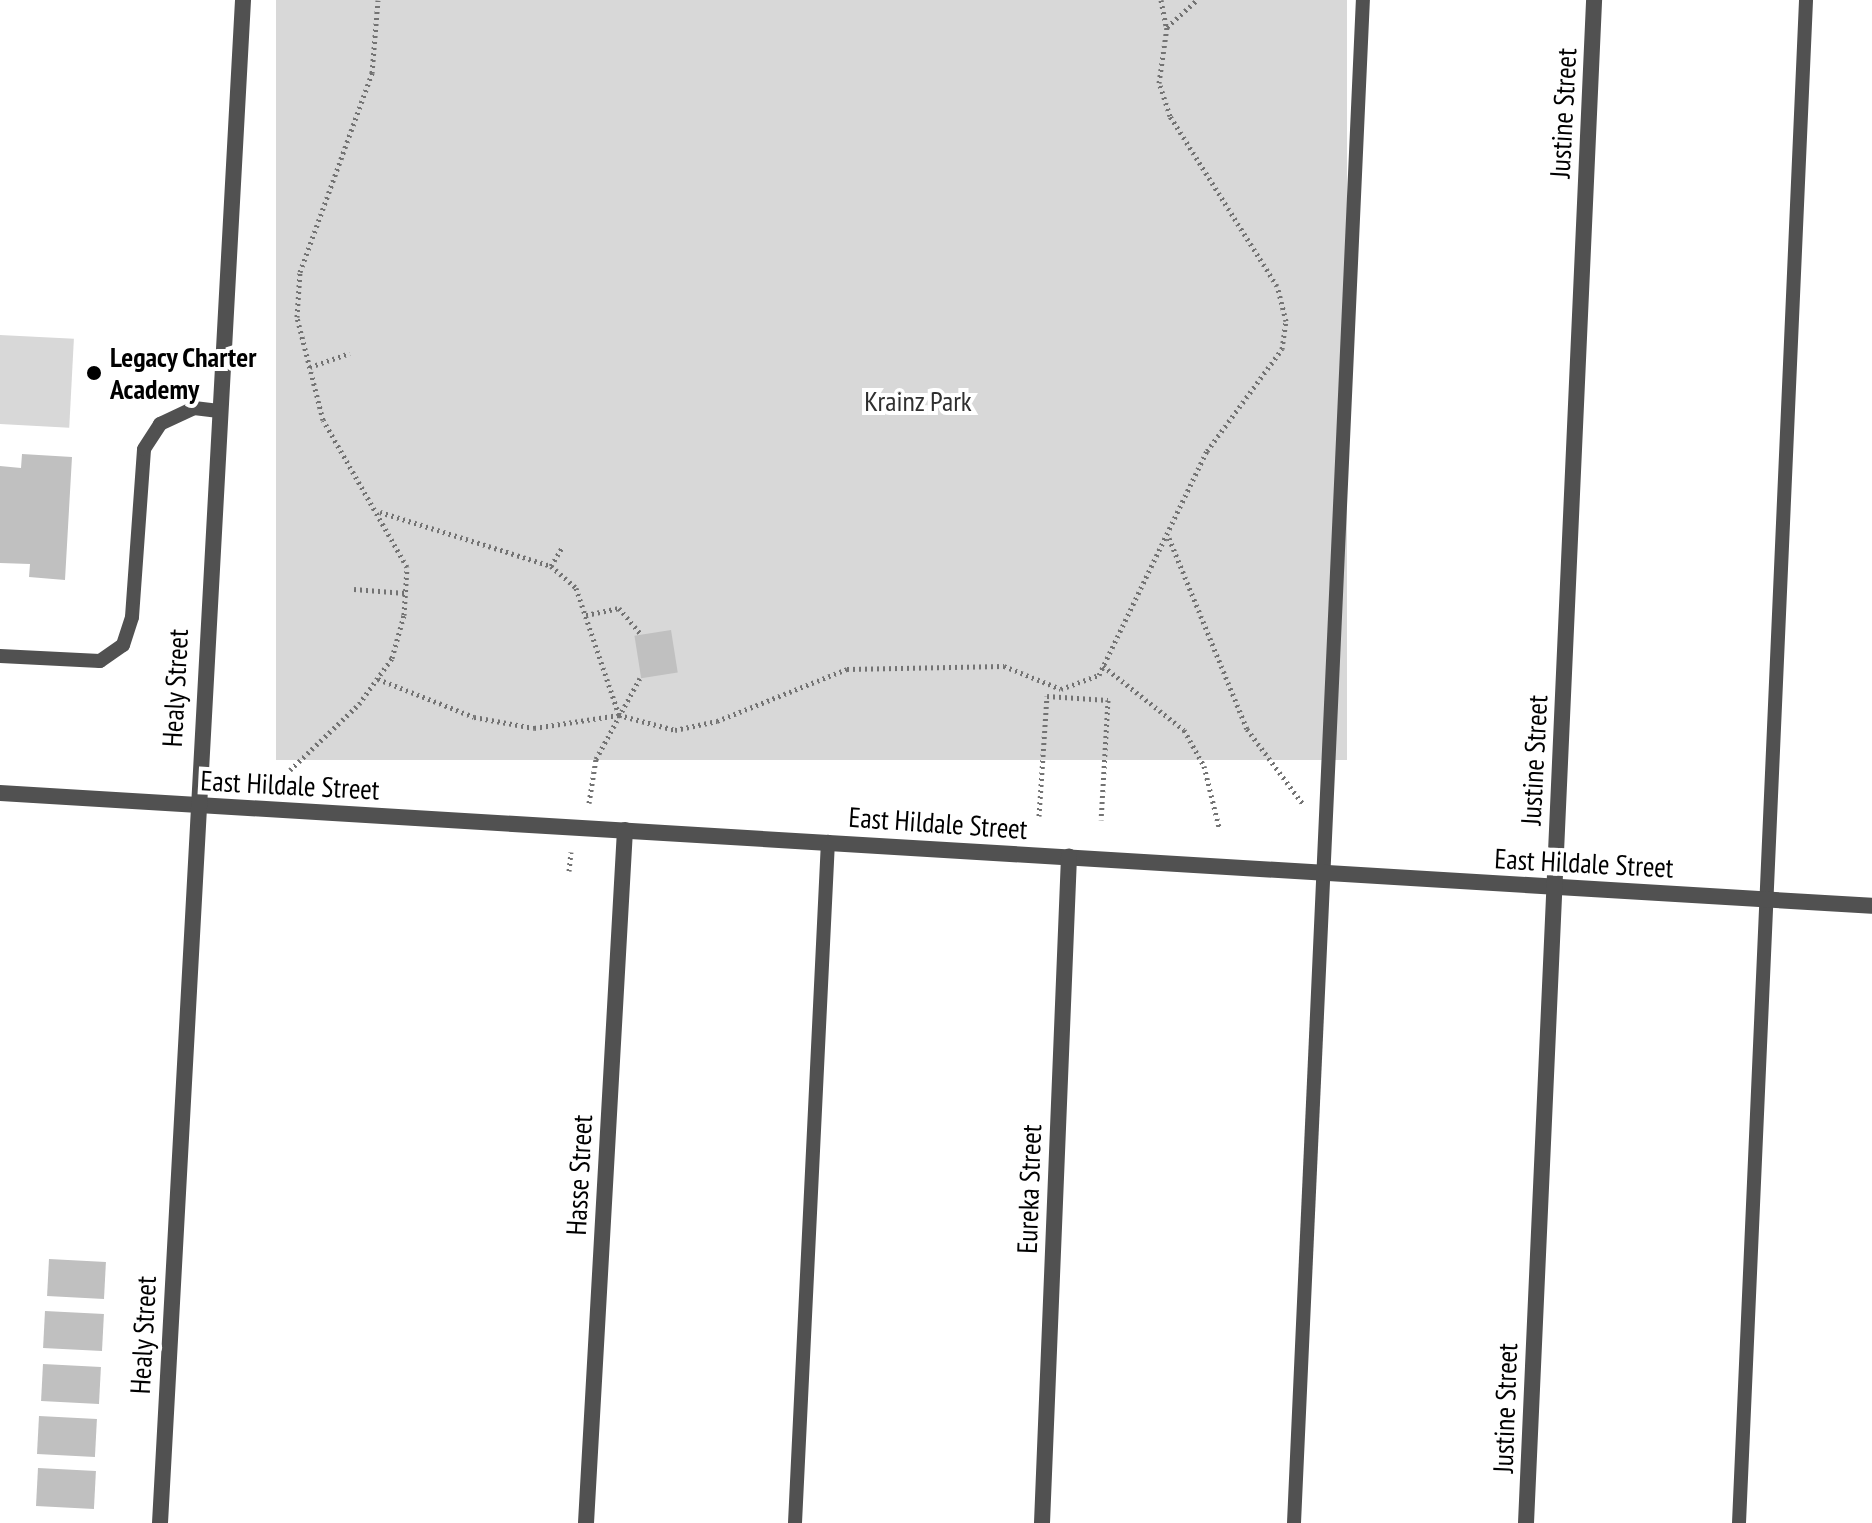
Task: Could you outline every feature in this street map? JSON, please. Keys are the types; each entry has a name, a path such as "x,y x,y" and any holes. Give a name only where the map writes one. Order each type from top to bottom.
{"street":[{"name":"Healy Street","path":"160,1523 195,807 243,0"},
{"name":"Justine Street","path":"1526,1523 1594,0"},
{"name":"East Hildale Street","path":"0,793 1872,906"},
{"name":"Hasse Street","path":"586,1523 625,830"},
{"name":"Eureka Street","path":"1042,1523 1069,857"}],"lane":[{"path":"1294,1523 1363,0"},
{"path":"1739,1523 1769,901 1806,0"},
{"path":"0,656 100,661 123,645 132,617 144,449 160,424 194,408 217,411"},
{"path":"795,1523 828,842"}],"path":[{"path":"290,770 378,679 392,658 405,593 407,567 378,511 323,420 297,317 300,272 361,117 378,0"},
{"path":"378,679 474,717 534,728 619,715 643,725 689,727 847,669 1004,666 1061,689 1099,675 1169,538 1207,451 1282,349 1286,321 1277,286 1170,116 1159,83 1167,27 1161,0"},
{"path":"1167,27 1197,0"},
{"path":"310,367 350,353"},
{"path":"378,511 551,566 576,588 619,715"},
{"path":"1169,538 1247,729 1308,814"},
{"path":"551,566 563,546"},
{"path":"354,589 405,593"},
{"path":"586,615 619,608 642,635"},
{"path":"1103,666 1184,730 1204,766 1219,827"},
{"path":"589,803 596,759 640,678"},
{"path":"1061,689 1061,697"},
{"path":"1039,816 1047,696 1108,700 1101,820"},
{"path":"569,871 571,852"}],"green space":[{"name":"Krainz Park","path":"276,0 1347,0 1347,760 276,760"},
{"path":"0,335 74,339 69,428 0,424"}],"building":[{"path":"22,454 72,457 65,580 29,577 30,564 0,563 0,466 21,468"},
{"path":"671,630 678,672 641,678 634,636"},
{"path":"49,1259 106,1262 104,1299 47,1296"},
{"path":"45,1311 104,1314 102,1351 43,1348"},
{"path":"43,1364 101,1367 99,1404 41,1401"},
{"path":"39,1416 97,1419 95,1457 37,1454"},
{"path":"38,1468 96,1471 94,1509 36,1506"}],"place":[{"name":"Legacy Charter Academy","path":"94,373"}]}
